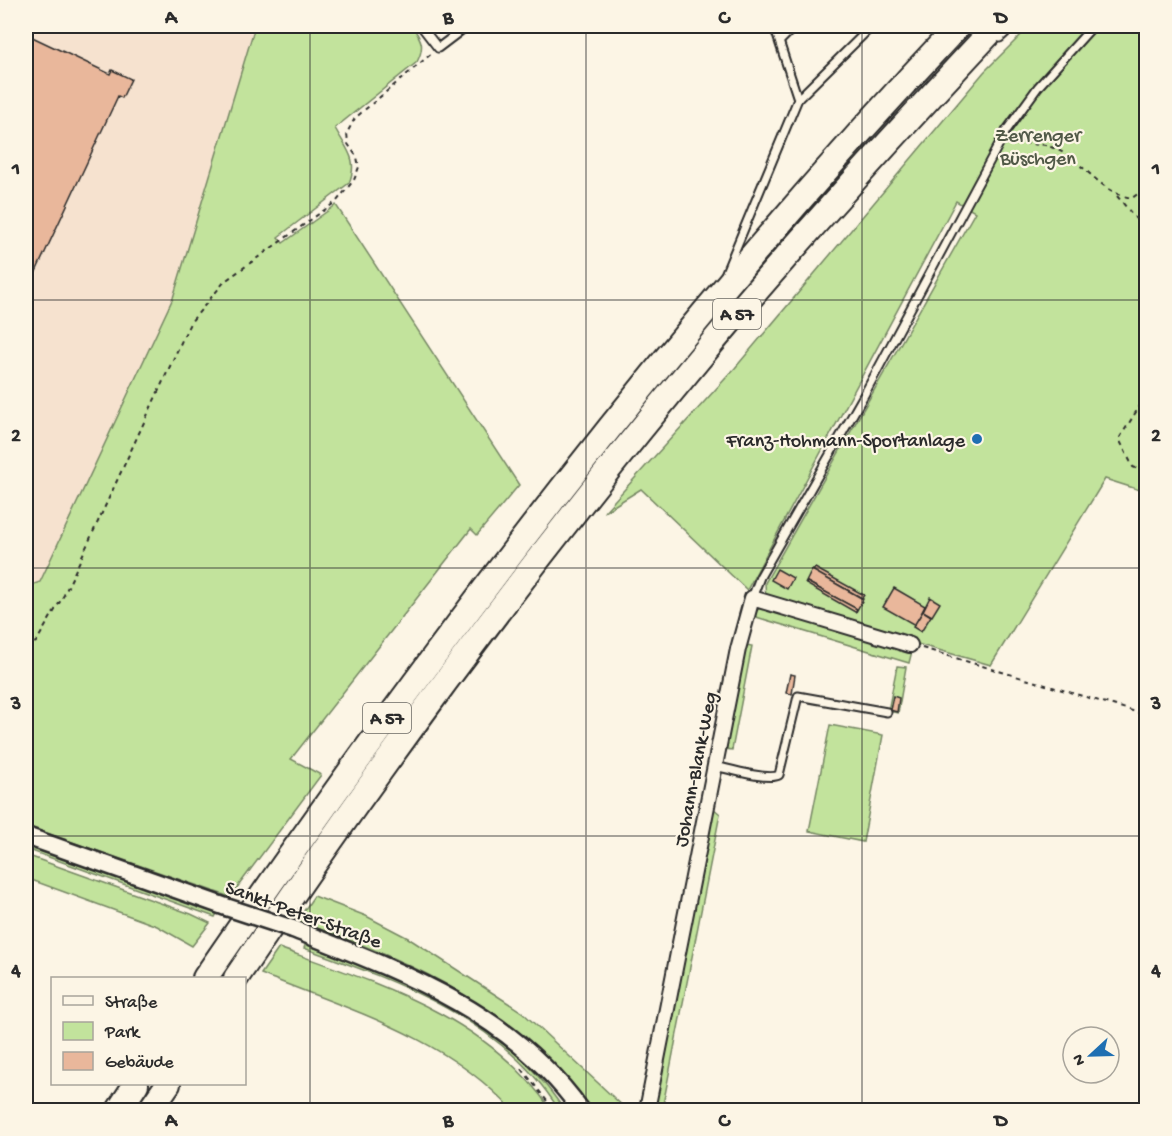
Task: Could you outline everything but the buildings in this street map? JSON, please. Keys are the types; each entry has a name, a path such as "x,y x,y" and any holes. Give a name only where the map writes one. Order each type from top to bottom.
{"highway":[{"name":"A 57","path":"206,977 399,701 570,476 712,302 958,26"},
{"name":"A 57","path":"237,977 320,854 419,718 590,493 703,354 838,196 996,34"},
{"path":"119,1110 135,1085"},
{"path":"150,1110 167,1085"}],"street":[{"path":"752,598 910,645"},
{"name":"Johann-Blank-Weg","path":"647,1110 738,649 752,598"},
{"name":"Sankt-Peter-Straße","path":"26,836 293,929 440,990 484,1017 545,1071 580,1110"},
{"name":"Sankt-Peter-Straße","path":"545,1071 567,1110"}],"lane":[{"path":"421,26 438,48 467,26"},
{"path":"774,26 798,99"},
{"path":"780,41 795,26"},
{"path":"712,302 798,99 872,26"},
{"path":"996,34 1013,26"},
{"path":"752,598 760,577 864,395 1006,131 1038,87 1093,26"},
{"path":"838,196 891,154"},
{"path":"715,766 764,776 779,775 798,696 887,712"}],"path":[{"path":"26,647 36,642 64,595 190,323 225,281 337,201 354,180 359,167 357,157 348,144 346,133 355,118 438,48"},
{"path":"1006,131 1028,146 1050,146 1117,196 1146,231"},
{"path":"1117,196 1132,198 1146,188"},
{"path":"1146,396 1119,439 1133,467 1146,472"},
{"path":"910,645 1146,715"},
{"path":"520,1067 554,1110"}],"shaded area":[{"path":"26,26 255,26 173,298 40,582 26,587"}],"green space":[{"path":"255,26 412,26 418,35 422,47 417,62 335,128 352,161 352,175 349,183 278,237 283,243 336,205 519,485 477,535 471,529 291,759 321,775 230,897 26,826 26,587 40,582 173,298"},
{"name":"Zerrenger Büschgen","path":"1030,26 1146,26 1146,492 1105,479 991,665 914,643 909,663 753,616 766,599 765,583 975,212 956,201 747,590 641,489 604,512 735,368 984,72"},
{"path":"746,645 752,646 732,750 725,749"},
{"path":"897,666 906,667 898,713 888,711"},
{"path":"830,725 883,735 863,842 809,831"},
{"path":"713,808 720,814 662,1110 653,1110"},
{"path":"26,844 218,912 215,917 26,849"},
{"path":"26,855 191,914 210,923 192,946 157,926 26,878"},
{"path":"314,896 366,916 408,938 522,1012 627,1110 588,1110 560,1074 529,1042 458,991 379,952 297,921"},
{"path":"306,943 380,970 450,1005 513,1051 541,1079 564,1110 559,1110 536,1079 509,1052 479,1028 411,990 304,948"},
{"path":"279,948 355,975 429,1008 464,1027 496,1051 525,1078 551,1110 512,1110 486,1085 427,1044 362,1014 261,974"}],"place":[{"name":"Franz-Hohmann-Sportanlage","path":"977,439"}]}
